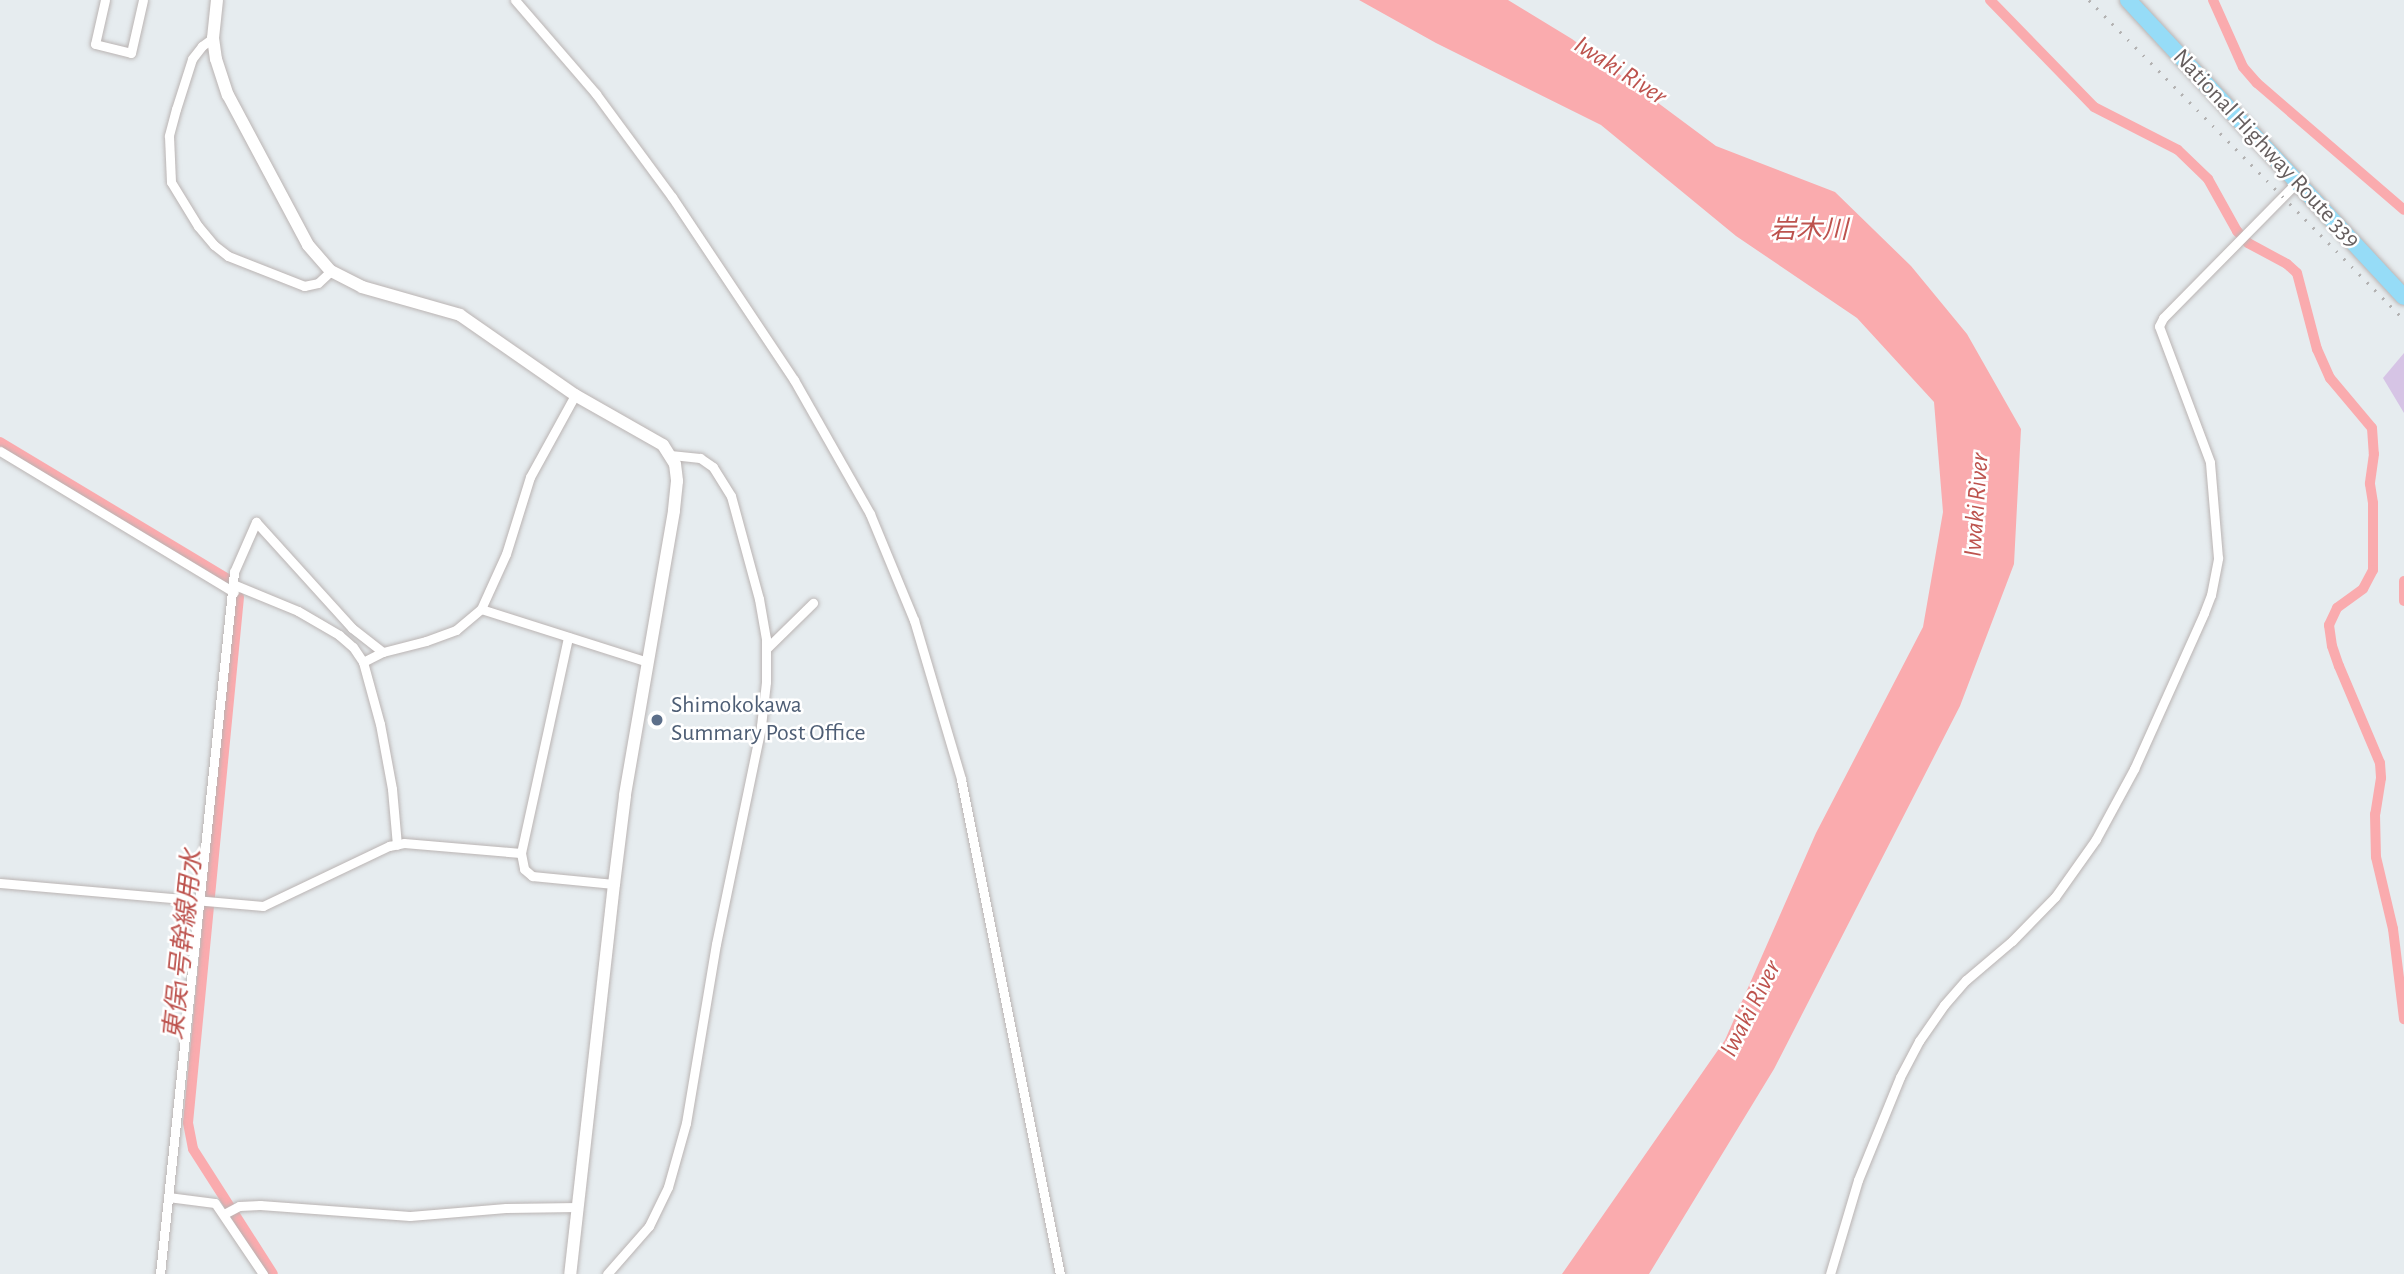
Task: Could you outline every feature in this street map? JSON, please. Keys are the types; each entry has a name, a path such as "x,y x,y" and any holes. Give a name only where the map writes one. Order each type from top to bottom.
{"highway":[{"name":"National Highway Route 339","path":"2128,0 2404,298"}],"street":[{"path":"105,0 95,44 131,53 143,0"},
{"path":"515,0 596,94 672,197 794,380 870,514 914,620 961,779 1060,1274"},
{"path":"214,1 213,38 216,59 228,95 308,245 331,271 362,287 460,315 575,395 663,445 672,455 677,481 614,884 570,1274"},
{"path":"213,38 202,46 191,60 176,109 169,136 171,182 198,226 214,246 228,256 304,286 318,284 331,271"},
{"path":"1830,1274 1858,1181 1900,1077 1919,1041 1944,1004 1966,980 2012,942 2055,897 2096,839 2134,769 2208,604 2218,558 2210,462 2202,432 2159,326 2163,318 2297,182"},
{"path":"363,662 383,652 456,630 481,609 506,554 530,477 575,395"},
{"path":"0,451 234,588 298,611 339,635 363,662 380,724 392,789 397,845"},
{"path":"607,1274 649,1226 668,1187 686,1123 716,944 761,726 766,649 759,599 731,496 713,467 700,458 672,455"},
{"path":"160,1274 206,902 234,572 256,522 352,628 383,652"},
{"path":"766,649 813,603"},
{"path":"481,609 648,662"},
{"path":"568,637 521,853 524,869 532,876 614,884"},
{"path":"0,883 263,906 397,845 521,853"},
{"path":"168,1197 209,1200 229,1211 263,1274"},
{"path":"229,1211 260,1205 410,1216 506,1208 578,1207"}],"shaded area":[{"path":"2404,353 2404,413 2383,378"}],"water":[{"name":"岩木川","path":"1359,0 1508,0 1572,39 1716,146 1835,192 1911,266 1967,334 2021,429 2014,564 1960,706 1774,1069 1649,1274 1562,1274 1725,1040 1816,833 1923,627 1943,512 1934,402 1857,318 1736,236 1601,125 1436,43"}],"waterway":[{"path":"1990,0 2094,107 2178,150 2208,179 2237,231 2248,243 2287,264 2297,273 2317,349 2330,378 2372,428 2374,454 2370,484 2373,503 2373,570 2363,589 2337,608 2329,625 2339,666 2380,763 2381,778 2375,814 2376,857 2393,929 2404,1019"},
{"path":"2213,0 2243,67 2257,83 2404,210"},
{"name":"東俣1号幹線用水","path":"0,442 228,579"},
{"path":"2404,581 2404,601"},
{"name":"東俣1号幹線用水","path":"239,597 188,1123 193,1149 273,1274"}],"railway":[{"path":"2089,0 2404,319"}],"place":[{"name":"Shimokokawa Summary Post Office","path":"657,720"}],"water label":[{"name":"Iwaki River","path":"1620,71"},
{"name":"Iwaki River","path":"1977,505"},
{"name":"Iwaki River","path":"1751,1009"}]}
